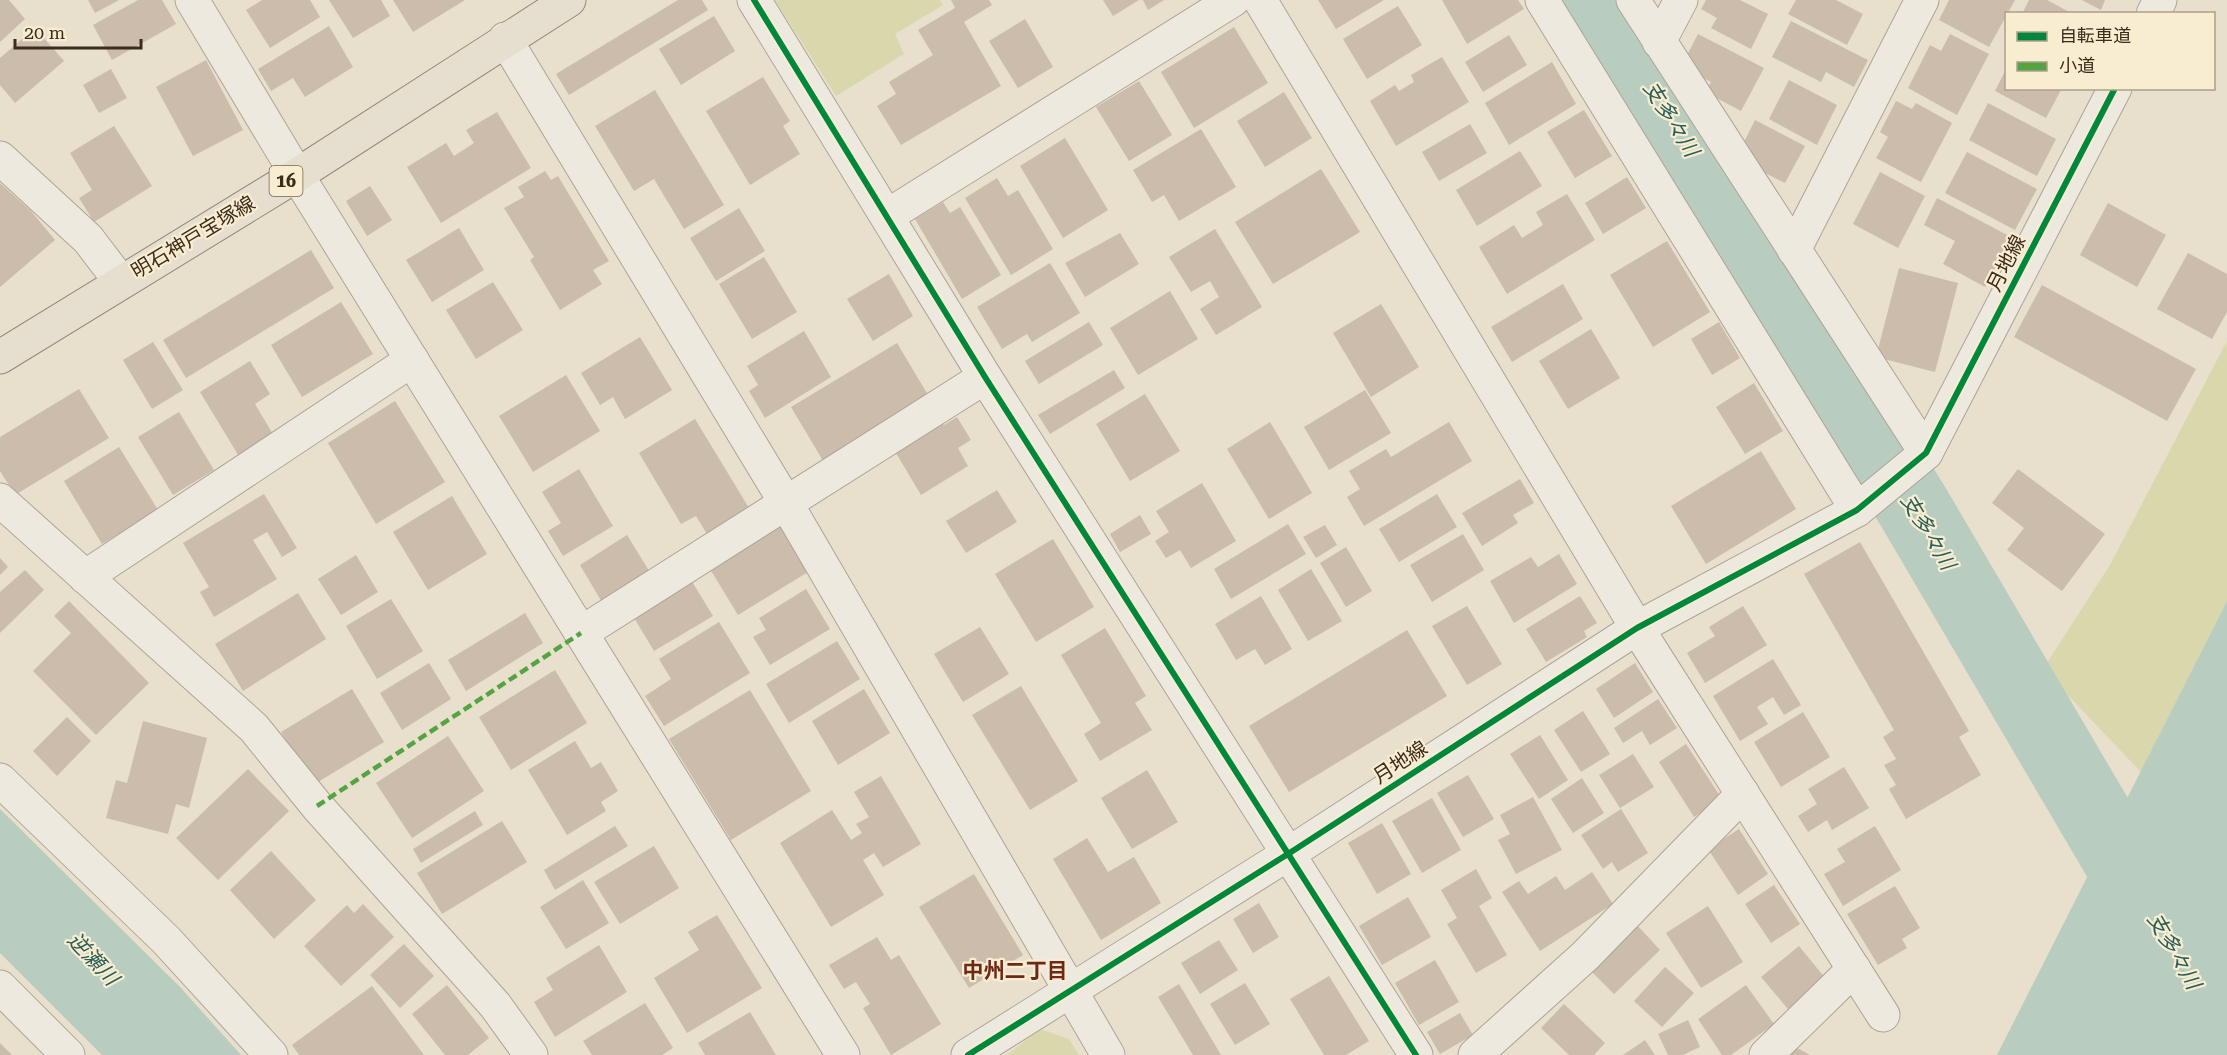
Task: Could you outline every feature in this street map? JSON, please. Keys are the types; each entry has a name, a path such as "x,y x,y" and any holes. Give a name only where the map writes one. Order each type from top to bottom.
{"main road":[{"name":"明石神戸宝塚線","path":"0,357 120,281 297,175 505,39 569,0"}],"street":[{"path":"192,0 297,175 843,1055"},
{"path":"754,0 986,377 1416,1055"},
{"path":"887,216 1233,0"},
{"path":"1260,0 1637,628 1883,1015"},
{"path":"1542,0 1861,505"},
{"path":"1633,0 1794,250 1920,458"},
{"path":"1659,42 1681,0"},
{"path":"1794,250 1922,0"},
{"path":"505,39 786,503 1073,991 1108,1055"},
{"name":"月地線","path":"968,1055 1288,854 1637,628 1861,505 1920,458 2114,90"},
{"path":"0,158 88,239 120,281"},
{"path":"85,577 412,360"},
{"path":"581,633 986,377"},
{"path":"0,500 254,728 317,806 495,1005 531,1055"},
{"path":"0,780 166,940 271,1055"},
{"path":"1475,1055 1585,956 1743,794"},
{"path":"1766,1055 1854,969"},
{"path":"0,987 68,1055"}],"green space":[{"path":"775,0 940,0 943,5 895,34 904,54 836,96"},
{"path":"2227,341 2227,601 2141,772 2043,669 2110,565"},
{"path":"1040,1029 1069,1039 1079,1055 1007,1055"}],"water":[{"path":"2227,601 2227,1055 1997,1055"},
{"name":"逆瀬川","path":"0,809 181,988 241,1055 102,1055 0,953"}],"building":[{"path":"0,0 9,0 25,19 0,42"},
{"path":"88,0 119,0 95,13"},
{"path":"138,0 162,0 176,24 112,60 93,25"},
{"path":"262,0 310,0 320,17 270,48 246,10"},
{"path":"329,0 381,0 390,16 353,38"},
{"path":"393,0 465,0 413,32"},
{"path":"678,0 702,0 708,10 569,95 556,74"},
{"path":"951,0 989,0 992,5 964,22 1001,86 901,145 877,106 896,94 889,82 933,55 918,30 955,8"},
{"path":"1103,0 1139,0 1113,16"},
{"path":"1143,0 1164,0 1148,10"},
{"path":"1318,0 1384,0 1336,29"},
{"path":"1442,0 1518,0 1524,9 1467,44"},
{"path":"1706,0 1740,0 1768,14 1751,49 1711,28 1717,18 1701,9"},
{"path":"1796,0 1836,0 1863,14 1847,45 1788,14"},
{"path":"1949,0 2015,0 2008,12 2005,12 2005,18 1989,47 1939,20"},
{"path":"2029,0 2047,0 2069,12 2023,12"},
{"path":"2082,0 2105,0 2101,10"},
{"path":"1398,6 1422,45 1367,79 1343,39"},
{"path":"714,16 735,51 681,85 659,49"},
{"path":"1025,19 1053,67 1018,88 989,41"},
{"path":"1791,21 1868,60 1854,87 1826,72 1821,82 1772,57"},
{"path":"329,26 353,67 305,97 293,78 271,91 258,69"},
{"path":"1234,27 1268,83 1194,128 1161,72"},
{"path":"35,28 64,61 15,103 0,85 0,58"},
{"path":"1698,34 1764,68 1741,111 1705,92 1711,82 1681,67"},
{"path":"1950,34 1989,54 1957,115 1908,88 1930,45 1941,51"},
{"path":"1509,35 1527,65 1483,92 1465,62"},
{"path":"1442,57 1469,102 1396,146 1370,101 1395,85 1399,91 1414,82 1411,75"},
{"path":"206,60 243,130 193,156 156,87"},
{"path":"1552,62 1576,104 1509,145 1485,103"},
{"path":"111,69 127,98 99,113 83,85"},
{"path":"2005,71 2005,90 2061,90 2046,118 1995,91"},
{"path":"763,77 790,121 783,126 800,154 750,185 706,111"},
{"path":"1789,80 1837,105 1817,145 1769,119"},
{"path":"1139,81 1172,135 1129,161 1096,107"},
{"path":"655,90 724,205 684,229 654,179 634,191 595,126"},
{"path":"1284,92 1312,138 1265,167 1237,121"},
{"path":"1896,101 1912,109 1916,103 1952,123 1921,182 1876,158 1888,137 1880,132"},
{"path":"1988,103 2056,139 2037,176 1969,140"},
{"path":"1584,110 1612,156 1575,178 1547,132"},
{"path":"497,112 531,168 441,223 407,167 446,143 454,156 474,143 466,130"},
{"path":"1755,120 1805,146 1785,183 1749,165 1753,154 1741,148"},
{"path":"1470,124 1487,153 1439,181 1422,152"},
{"path":"114,126 152,186 94,222 79,198 92,190 70,153"},
{"path":"1201,129 1236,187 1179,221 1164,195 1152,202 1133,170"},
{"path":"1065,138 1108,210 1063,238 1020,166"},
{"path":"1520,151 1542,186 1477,226 1456,190"},
{"path":"1967,152 2037,189 2015,230 1945,193"},
{"path":"1321,169 1360,232 1273,284 1235,222"},
{"path":"545,171 551,180 558,176 609,261 593,270 602,284 560,310 530,260 534,257 504,208 524,197 518,187"},
{"path":"1880,172 1925,196 1898,248 1853,224"},
{"path":"1627,177 1646,208 1603,234 1585,203"},
{"path":"997,178 1008,196 1018,190 1053,249 1011,275 965,198"},
{"path":"0,183 31,211 55,240 0,287"},
{"path":"370,186 392,220 367,236 346,201"},
{"path":"1567,194 1595,240 1507,294 1479,247 1514,225 1522,238 1543,225 1536,212"},
{"path":"1937,198 2011,237 1985,287 1943,264 1955,241 1924,225"},
{"path":"943,202 950,213 960,207 1001,275 962,299 915,219"},
{"path":"2108,203 2166,235 2137,287 2080,255"},
{"path":"739,208 765,251 716,281 690,238"},
{"path":"459,228 484,270 432,302 406,260"},
{"path":"1215,229 1262,307 1216,335 1200,309 1219,297 1210,281 1191,292 1169,257"},
{"path":"1120,233 1139,264 1085,297 1065,263"},
{"path":"1667,241 1710,312 1653,347 1610,275"},
{"path":"311,250 334,288 186,378 163,340"},
{"path":"2188,253 2227,274 2227,312 2212,339 2157,309"},
{"path":"764,257 797,312 752,339 719,284"},
{"path":"1050,263 1080,313 1032,342 1027,334 1002,349 977,307"},
{"path":"1899,268 1958,283 1935,372 1876,357"},
{"path":"889,274 913,316 873,341 847,299"},
{"path":"493,282 523,330 476,359 446,310"},
{"path":"1563,284 1583,319 1512,362 1491,327"},
{"path":"2042,285 2196,369 2167,421 2014,337"},
{"path":"1170,291 1198,339 1138,375 1110,328"},
{"path":"341,302 373,354 302,397 271,345"},
{"path":"1381,304 1419,367 1371,397 1333,333"},
{"path":"1089,322 1103,345 1039,384 1025,361"},
{"path":"1719,322 1740,358 1712,375 1691,339"},
{"path":"1591,329 1620,378 1568,409 1539,361"},
{"path":"804,331 831,377 765,418 749,391 758,385 747,366"},
{"path":"640,337 672,390 625,419 613,397 600,405 581,373"},
{"path":"153,342 183,390 152,409 123,360"},
{"path":"897,343 931,400 825,464 791,407"},
{"path":"250,361 270,394 255,404 274,436 240,458 200,392"},
{"path":"1114,370 1125,388 1050,434 1038,415"},
{"path":"566,375 600,431 533,472 499,416"},
{"path":"1754,383 1783,431 1745,454 1716,407"},
{"path":"79,389 109,438 15,495 0,471 0,437"},
{"path":"1365,390 1391,433 1329,470 1304,427"},
{"path":"1145,394 1180,451 1130,481 1096,424"},
{"path":"395,401 445,482 376,524 328,443"},
{"path":"179,412 214,470 173,495 138,437"},
{"path":"957,417 971,440 958,448 968,466 921,495 893,448 940,419 944,425"},
{"path":"695,419 749,508 707,534 696,516 681,524 639,453"},
{"path":"1270,422 1312,493 1269,519 1227,449"},
{"path":"1449,422 1472,461 1364,526 1347,497 1360,489 1349,471 1386,449 1391,457"},
{"path":"119,447 158,510 102,544 64,481"},
{"path":"1761,451 1796,509 1706,564 1671,506"},
{"path":"579,469 613,526 563,556 548,531 561,523 542,492"},
{"path":"2018,469 2105,534 2062,591 2007,550 2024,528 1992,503"},
{"path":"1520,479 1534,503 1513,515 1518,523 1482,546 1462,513"},
{"path":"1202,483 1236,541 1191,568 1180,550 1166,558 1155,541 1169,532 1156,511"},
{"path":"997,490 1017,522 966,553 946,521"},
{"path":"264,494 297,548 282,557 267,532 253,540 277,579 214,617 200,592 209,587 183,543"},
{"path":"1437,494 1457,527 1399,562 1379,529"},
{"path":"452,496 487,554 428,590 393,532"},
{"path":"1140,515 1151,534 1120,552 1110,534"},
{"path":"1288,524 1306,554 1231,599 1214,569"},
{"path":"1325,525 1337,545 1316,558 1303,537"},
{"path":"780,526 808,572 738,615 710,569"},
{"path":"1463,534 1484,570 1432,602 1410,565"},
{"path":"627,535 651,574 603,604 580,565"},
{"path":"1053,539 1094,607 1036,642 995,574"},
{"path":"1860,542 1969,731 1959,737 1981,775 1906,819 1889,789 1896,785 1884,765 1896,759 1883,737 1894,730 1804,574"},
{"path":"1346,547 1372,591 1346,607 1320,563"},
{"path":"1559,554 1577,584 1514,623 1490,581 1531,557 1538,567"},
{"path":"356,555 378,592 341,615 318,579"},
{"path":"0,558 8,567 0,575"},
{"path":"1311,569 1342,621 1308,641 1278,590"},
{"path":"25,570 44,590 0,633 0,592"},
{"path":"691,580 713,616 654,651 633,616"},
{"path":"806,589 830,629 770,665 753,637 766,630 759,618"},
{"path":"298,593 326,639 243,691 215,644"},
{"path":"1261,596 1292,649 1265,665 1255,649 1236,660 1215,624"},
{"path":"1580,596 1597,623 1584,631 1587,637 1546,662 1526,629"},
{"path":"391,599 423,651 377,679 346,626"},
{"path":"69,601 149,683 96,735 33,671 71,633 54,616"},
{"path":"1467,606 1502,664 1467,685 1432,626"},
{"path":"1743,606 1767,645 1705,683 1687,653 1715,636 1709,627"},
{"path":"525,613 543,643 466,691 448,660"},
{"path":"719,622 750,673 664,726 645,696 671,679 659,659"},
{"path":"980,627 1009,674 963,702 934,654"},
{"path":"1105,628 1146,696 1135,703 1152,730 1100,761 1084,734 1101,723 1061,655"},
{"path":"1407,630 1447,696 1289,792 1249,726"},
{"path":"837,641 860,679 789,723 766,684"},
{"path":"1773,659 1801,705 1784,715 1773,697 1757,707 1768,724 1740,741 1713,696"},
{"path":"429,663 451,699 402,730 380,693"},
{"path":"1635,663 1653,692 1614,718 1596,689"},
{"path":"555,670 587,723 511,770 479,717"},
{"path":"1021,686 1078,781 1030,810 972,715"},
{"path":"352,689 384,742 313,785 281,732"},
{"path":"864,689 890,733 838,765 812,721"},
{"path":"750,690 811,791 731,840 669,739"},
{"path":"1658,699 1677,728 1650,745 1642,731 1623,743 1614,728"},
{"path":"1583,711 1610,754 1581,772 1554,730"},
{"path":"1803,712 1830,757 1781,787 1754,742"},
{"path":"67,717 91,741 57,776 33,751"},
{"path":"143,721 207,738 189,808 176,804 168,834 106,818 116,780 127,783"},
{"path":"1540,735 1568,780 1539,799 1510,754"},
{"path":"448,736 484,791 412,838 376,783"},
{"path":"575,741 591,768 601,762 618,791 601,802 606,811 567,835 528,770"},
{"path":"1686,744 1722,799 1694,817 1659,762"},
{"path":"1633,754 1654,787 1620,808 1599,775"},
{"path":"1844,767 1869,808 1832,830 1827,820 1808,832 1798,816 1817,804 1808,789"},
{"path":"248,769 289,811 218,880 176,838"},
{"path":"1147,770 1178,822 1132,849 1101,798"},
{"path":"1468,775 1494,819 1463,837 1437,793"},
{"path":"881,776 921,844 883,867 874,853 863,860 884,895 831,927 780,843 832,810 851,840 862,833 856,824 869,817 854,792"},
{"path":"1582,778 1604,813 1573,833 1551,799"},
{"path":"1533,797 1562,850 1516,874 1498,840 1510,834 1500,815"},
{"path":"1432,798 1461,850 1422,873 1392,821"},
{"path":"1621,809 1648,853 1618,872 1612,862 1603,869 1581,835"},
{"path":"475,811 483,825 421,863 413,849"},
{"path":"502,821 527,862 442,914 417,873"},
{"path":"1382,823 1411,874 1377,894 1348,843"},
{"path":"615,826 628,846 555,890 544,870"},
{"path":"1875,826 1901,870 1843,906 1824,874 1845,862 1837,849"},
{"path":"1739,829 1768,874 1738,895 1708,849"},
{"path":"1087,838 1108,872 1134,857 1161,903 1101,940 1053,859"},
{"path":"654,846 679,888 620,924 594,882"},
{"path":"271,851 316,900 274,939 230,890"},
{"path":"1476,869 1492,898 1479,906 1507,955 1476,973 1447,924 1457,918 1441,890"},
{"path":"1592,872 1613,904 1540,951 1502,892 1519,881 1528,894 1556,876 1565,890"},
{"path":"974,874 1023,955 969,988 919,907"},
{"path":"583,880 609,923 566,949 540,907"},
{"path":"1774,885 1800,924 1771,943 1745,904"},
{"path":"1895,886 1920,928 1902,939 1907,948 1878,965 1847,914"},
{"path":"1408,897 1431,937 1382,965 1359,926"},
{"path":"1259,903 1279,937 1253,953 1233,919"},
{"path":"363,904 394,937 341,986 304,946 347,905 354,913"},
{"path":"1708,906 1743,962 1701,988 1666,933"},
{"path":"717,915 762,988 687,1033 654,978 699,950 688,932"},
{"path":"1637,925 1660,950 1614,994 1591,971"},
{"path":"877,937 891,960 899,955 941,1024 891,1055 863,1008 870,1004 856,982 844,989 829,965"},
{"path":"1219,940 1238,970 1200,994 1181,963"},
{"path":"404,944 434,976 400,1008 370,975"},
{"path":"599,945 627,992 555,1037 534,1002 553,990 546,978"},
{"path":"1799,946 1830,984 1793,1015 1761,977"},
{"path":"1435,960 1459,1002 1419,1025 1395,983"},
{"path":"1665,967 1694,993 1662,1027 1634,1001"},
{"path":"1329,976 1369,1041 1346,1055 1324,1055 1290,999"},
{"path":"1245,983 1270,1024 1235,1045 1210,1004"},
{"path":"1179,984 1221,1055 1193,1055 1158,997"},
{"path":"447,985 489,1038 468,1055 445,1055 412,1014"},
{"path":"1746,985 1774,1024 1731,1055 1722,1055 1698,1019"},
{"path":"372,986 424,1055 299,1055 292,1045"},
{"path":"645,1003 673,1048 662,1055 592,1055 583,1041"},
{"path":"1564,1004 1605,1043 1594,1055 1569,1055 1541,1028"},
{"path":"750,1012 776,1055 705,1055 698,1043"},
{"path":"1460,1013 1473,1035 1440,1054 1427,1032"},
{"path":"1688,1020 1700,1047 1683,1055 1668,1055 1658,1034"},
{"path":"1645,1040 1655,1055 1623,1055"},
{"path":"1783,1040 1810,1055 1775,1055"},
{"path":"0,1043 12,1055 0,1055"}],"waterway":[{"name":"支多々川","path":"1596,0 1914,508 2227,1041"}],"marked path":[{"path":"317,806 581,633"}],"cycle path":[{"path":"754,0 985,377 1416,1055"},
{"path":"968,1055 1288,854 1637,628 1857,510 1926,453 2114,90"}],"district":[{"name":"中州二丁目","path":"1015,971"}]}
